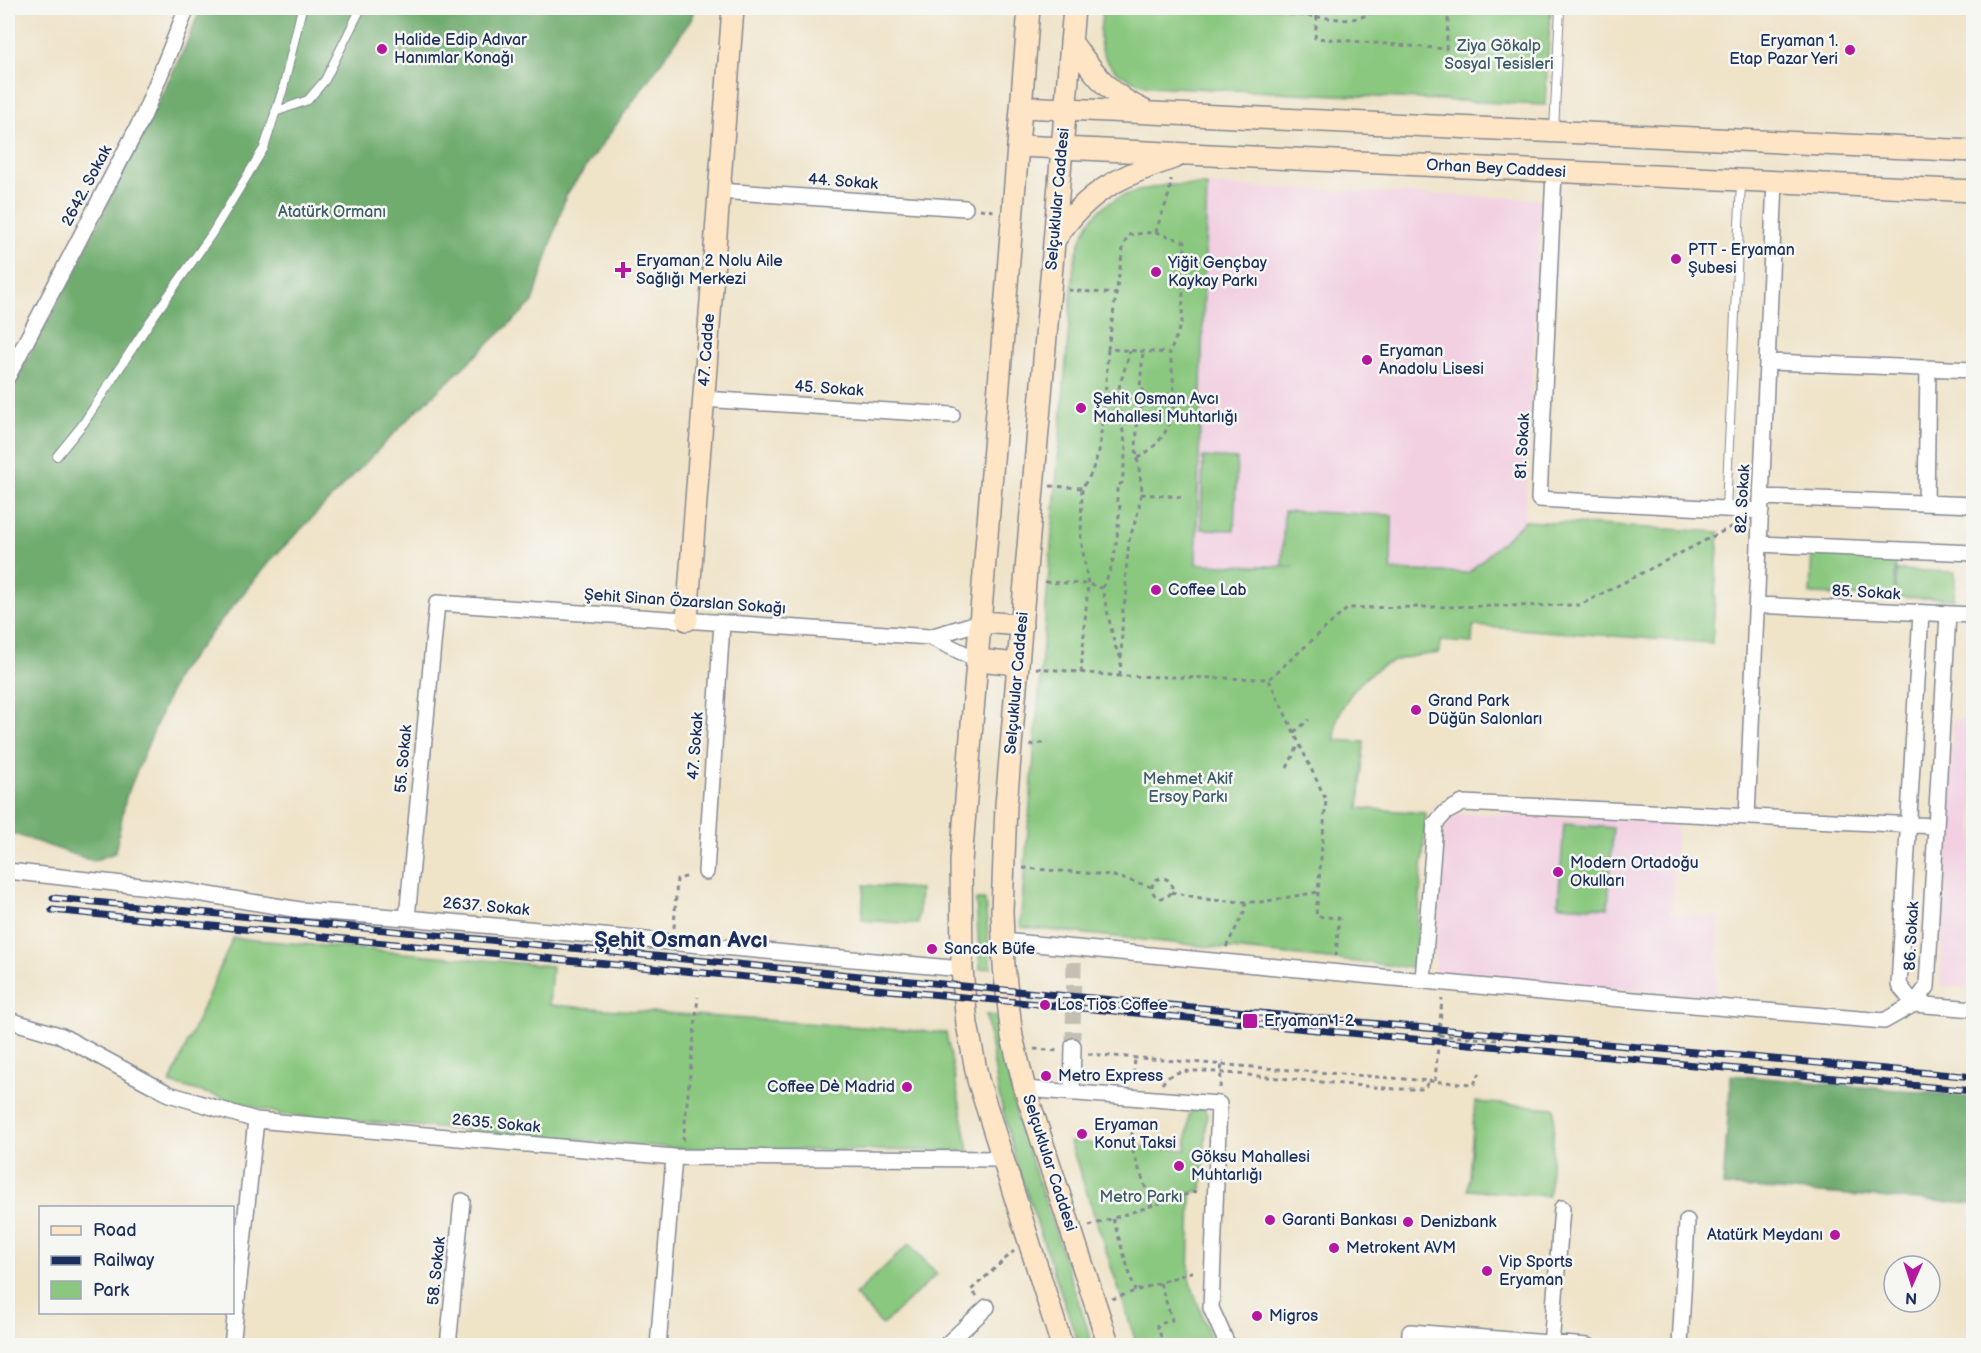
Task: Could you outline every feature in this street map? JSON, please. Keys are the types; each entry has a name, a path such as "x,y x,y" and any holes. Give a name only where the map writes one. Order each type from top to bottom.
{"main road":[{"name":"47. Cadde","path":"687,620 733,8"},
{"path":"1029,8 961,862 962,969 967,1024 978,1080 1062,1346"},
{"name":"Selçuklular Caddesi","path":"1074,8 1006,805 1003,941 1012,1037 1025,1089 1109,1346"},
{"path":"1071,42 1110,90 1129,104 1151,113"},
{"path":"1022,106 1974,152"},
{"name":"Orhan Bey Caddesi","path":"1019,146 1179,156 1974,191"},
{"path":"1055,238 1073,214 1096,194 1132,173 1179,156"},
{"path":"981,622 1022,624"},
{"path":"978,660 1018,664"}],"street":[{"name":"2642. Sokak","path":"8,376 143,117 187,8"},
{"name":"81. Sokak","path":"1554,172 1539,499 1726,509 1761,504 1974,505"},
{"name":"82. Sokak","path":"1747,817 1775,182"},
{"name":"44. Sokak","path":"719,191 965,208"},
{"path":"1768,362 1974,370"},
{"path":"1926,503 1928,369"},
{"name":"45. Sokak","path":"703,399 952,415"},
{"path":"1759,544 1974,553"},
{"name":"Şehit Sinan Özarslan Sokağı","path":"437,603 930,637"},
{"name":"55. Sokak","path":"407,918 437,603"},
{"name":"85. Sokak","path":"1757,605 1974,615"},
{"name":"86. Sokak","path":"1921,613 1899,985 1914,1004 1927,987 1948,614"},
{"path":"930,637 981,622"},
{"name":"47. Sokak","path":"706,872 722,623"},
{"path":"930,637 978,660"},
{"path":"1423,980 1436,824 1446,812 1462,803 1936,826"},
{"name":"2637. Sokak","path":"8,870 185,891 300,910 962,969"},
{"path":"1003,941 1074,953 1220,961 1884,1021 1914,1004 1974,1008"},
{"name":"2635. Sokak","path":"8,1020 62,1036 169,1094 256,1120 678,1157 1003,1160"},
{"path":"1072,1093 1073,1049"},
{"path":"1025,1089 1219,1104 1211,1308 1228,1346"},
{"path":"232,1346 256,1120"},
{"path":"658,1346 678,1157"},
{"name":"58. Sokak","path":"448,1346 462,1201"},
{"path":"1552,1344 1562,1208"},
{"path":"1680,1346 1687,1221"},
{"path":"945,1346 987,1307"},
{"path":"1409,1346 1410,1332 1588,1346"}],"lane":[{"path":"57,456 83,424 151,320 211,235 264,148 283,89 302,8"},
{"path":"275,112 308,100 325,80 361,8"},
{"path":"1554,132 1560,8"},
{"path":"1726,509 1741,180"}],"path":[{"path":"1227,8 1348,20 1368,15 1378,8"},
{"path":"1317,16 1316,38 1446,49 1449,8"},
{"path":"1156,232 1160,217 1169,200 1179,156"},
{"path":"965,208 1014,212"},
{"path":"1082,674 1088,584 1081,539 1082,488 1091,474 1099,451 1108,349 1123,248 1128,235 1156,232 1185,242 1182,321 1170,353 1174,393 1169,428 1161,440 1138,458"},
{"path":"1051,288 1116,294"},
{"path":"1108,349 1170,353"},
{"path":"1121,658 1115,646 1102,588 1110,575 1116,553 1120,505 1117,501 1117,486 1122,483 1126,448 1118,391 1130,351"},
{"path":"1120,676 1129,540 1141,494 1136,442 1138,411 1142,407 1143,390 1140,387 1143,351"},
{"path":"1034,485 1082,488"},
{"path":"1141,494 1181,497"},
{"path":"1018,664 1082,674 1269,679 1348,608 1580,605 1761,504"},
{"path":"1025,587 1046,582 1088,584 1102,588"},
{"path":"1269,679 1326,800 1316,916 1340,918 1337,955 1330,972"},
{"path":"1294,732 1309,720"},
{"path":"1287,768 1299,744"},
{"path":"1004,866 1110,875 1152,887"},
{"path":"673,942 677,879 706,872"},
{"path":"1163,878 1171,886 1171,892 1163,898 1157,897 1153,894 1152,887 1158,879 1163,878"},
{"path":"1171,892 1211,900 1261,902 1317,892"},
{"path":"1220,961 1244,913 1246,902"},
{"path":"1435,1081 1444,982"},
{"path":"678,1157 698,997"},
{"path":"1439,1035 1497,1040"},
{"path":"1015,1048 1073,1049 1136,1058 1222,1062 1474,1084 1480,1073"},
{"path":"1132,1097 1136,1058"},
{"path":"1220,1090 1222,1062"},
{"path":"1155,1099 1163,1081 1177,1072 1221,1072 1395,1089 1424,1089 1429,1081"},
{"path":"1132,1132 1132,1149 1152,1206"},
{"path":"1072,1232 1216,1185"},
{"path":"1113,1219 1135,1291"},
{"path":"987,1307 971,1290 1028,1238"},
{"path":"1096,1304 1213,1264"},
{"path":"1159,1282 1172,1320 1157,1325 1164,1346"}],"shaded area":[{"name":"Eryaman Anadolu Lisesi","path":"1207,185 1541,199 1525,521 1468,573 1196,564"},
{"path":"1953,719 1973,720 1973,989 1940,986"},
{"name":"Modern Ortadoğu Okulları","path":"1466,813 1677,822 1671,914 1719,918 1715,997 1434,974 1445,829 1449,822 1458,815"}],"green space":[{"name":"Atatürk Ormanı","path":"201,8 694,8 691,20 566,195 533,302 412,415 268,563 177,675 126,797 115,853 93,861 8,832 8,396 76,268 185,47"},
{"name":"Ziya Gökalp Sosyal Tesisleri","path":"1103,8 1551,8 1545,105 1149,86 1124,76 1110,65 1100,41"},
{"name":"Mehmet Akif Ersoy Parkı","path":"1166,185 1207,185 1196,564 1295,567 1282,566 1284,511 1392,515 1391,570 1468,573 1525,521 1719,532 1712,643 1473,626 1472,643 1440,641 1439,653 1404,658 1384,665 1363,680 1351,694 1337,720 1335,740 1364,742 1359,808 1426,813 1415,968 1020,927 1074,264 1086,229 1104,206 1130,193"},
{"path":"1203,457 1237,459 1234,530 1201,529"},
{"path":"1812,550 1896,553 1894,597 1810,594"},
{"path":"1897,570 1955,572 1954,599 1895,597"},
{"path":"1564,824 1613,828 1608,908 1558,905"},
{"path":"864,885 920,889 918,924 862,920"},
{"path":"976,900 985,900 991,968 980,969"},
{"path":"233,938 552,966 549,1005 946,1033 969,1151 686,1149 284,1115 170,1083"},
{"path":"986,1015 996,1016 1017,1117 1093,1345 1079,1345 1016,1162 999,1095"},
{"path":"1731,1075 1973,1097 1973,1204 1723,1186"},
{"path":"1475,1102 1555,1108 1549,1196 1468,1190"},
{"name":"Metro Parkı","path":"1194,1107 1205,1110 1207,1114 1202,1190 1191,1193 1189,1279 1213,1345 1137,1345 1070,1142 1186,1150 1189,1115"},
{"path":"909,1244 937,1274 882,1325 855,1295"}],"tunnel":[{"path":"1073,1046 1074,958"}],"railway":[{"path":"53,898 1057,995 1974,1077"},
{"path":"52,910 425,947 1974,1091"}],"place":[{"name":"Halide Edip Adıvar Hanımlar Konağı","path":"382,49"},
{"name":"Eryaman 1. Etap Pazar Yeri","path":"1850,50"},
{"name":"PTT - Eryaman Şubesi","path":"1676,259"},
{"name":"Eryaman 2 Nolu Aile Sağlığı Merkezi","path":"623,270"},
{"name":"Yiğit Gençbay Kaykay Parkı","path":"1156,272"},
{"name":"Eryaman Anadolu Lisesi","path":"1367,360"},
{"name":"Şehit Osman Avcı Mahallesi Muhtarlığı","path":"1081,408"},
{"name":"Coffee Lab","path":"1156,590"},
{"name":"Grand Park Düğün Salonları","path":"1416,710"},
{"name":"Modern Ortadoğu Okulları","path":"1558,872"},
{"name":"Sancak Büfe","path":"932,949"},
{"name":"Los Tios Coffee","path":"1045,1005"},
{"name":"Eryaman 1-2","path":"1250,1021"},
{"name":"Metro Express","path":"1046,1076"},
{"name":"Coffee Dè Madrid","path":"907,1087"},
{"name":"Eryaman Konut Taksi","path":"1082,1134"},
{"name":"Göksu Mahallesi Muhtarlığı","path":"1179,1166"},
{"name":"Garanti Bankası","path":"1270,1220"},
{"name":"Denizbank","path":"1408,1222"},
{"name":"Atatürk Meydanı","path":"1835,1235"},
{"name":"Metrokent AVM","path":"1334,1248"},
{"name":"Vip Sports Eryaman","path":"1487,1271"},
{"name":"Migros","path":"1257,1316"}],"district":[{"name":"Şehit Osman Avcı","path":"681,940"}]}
